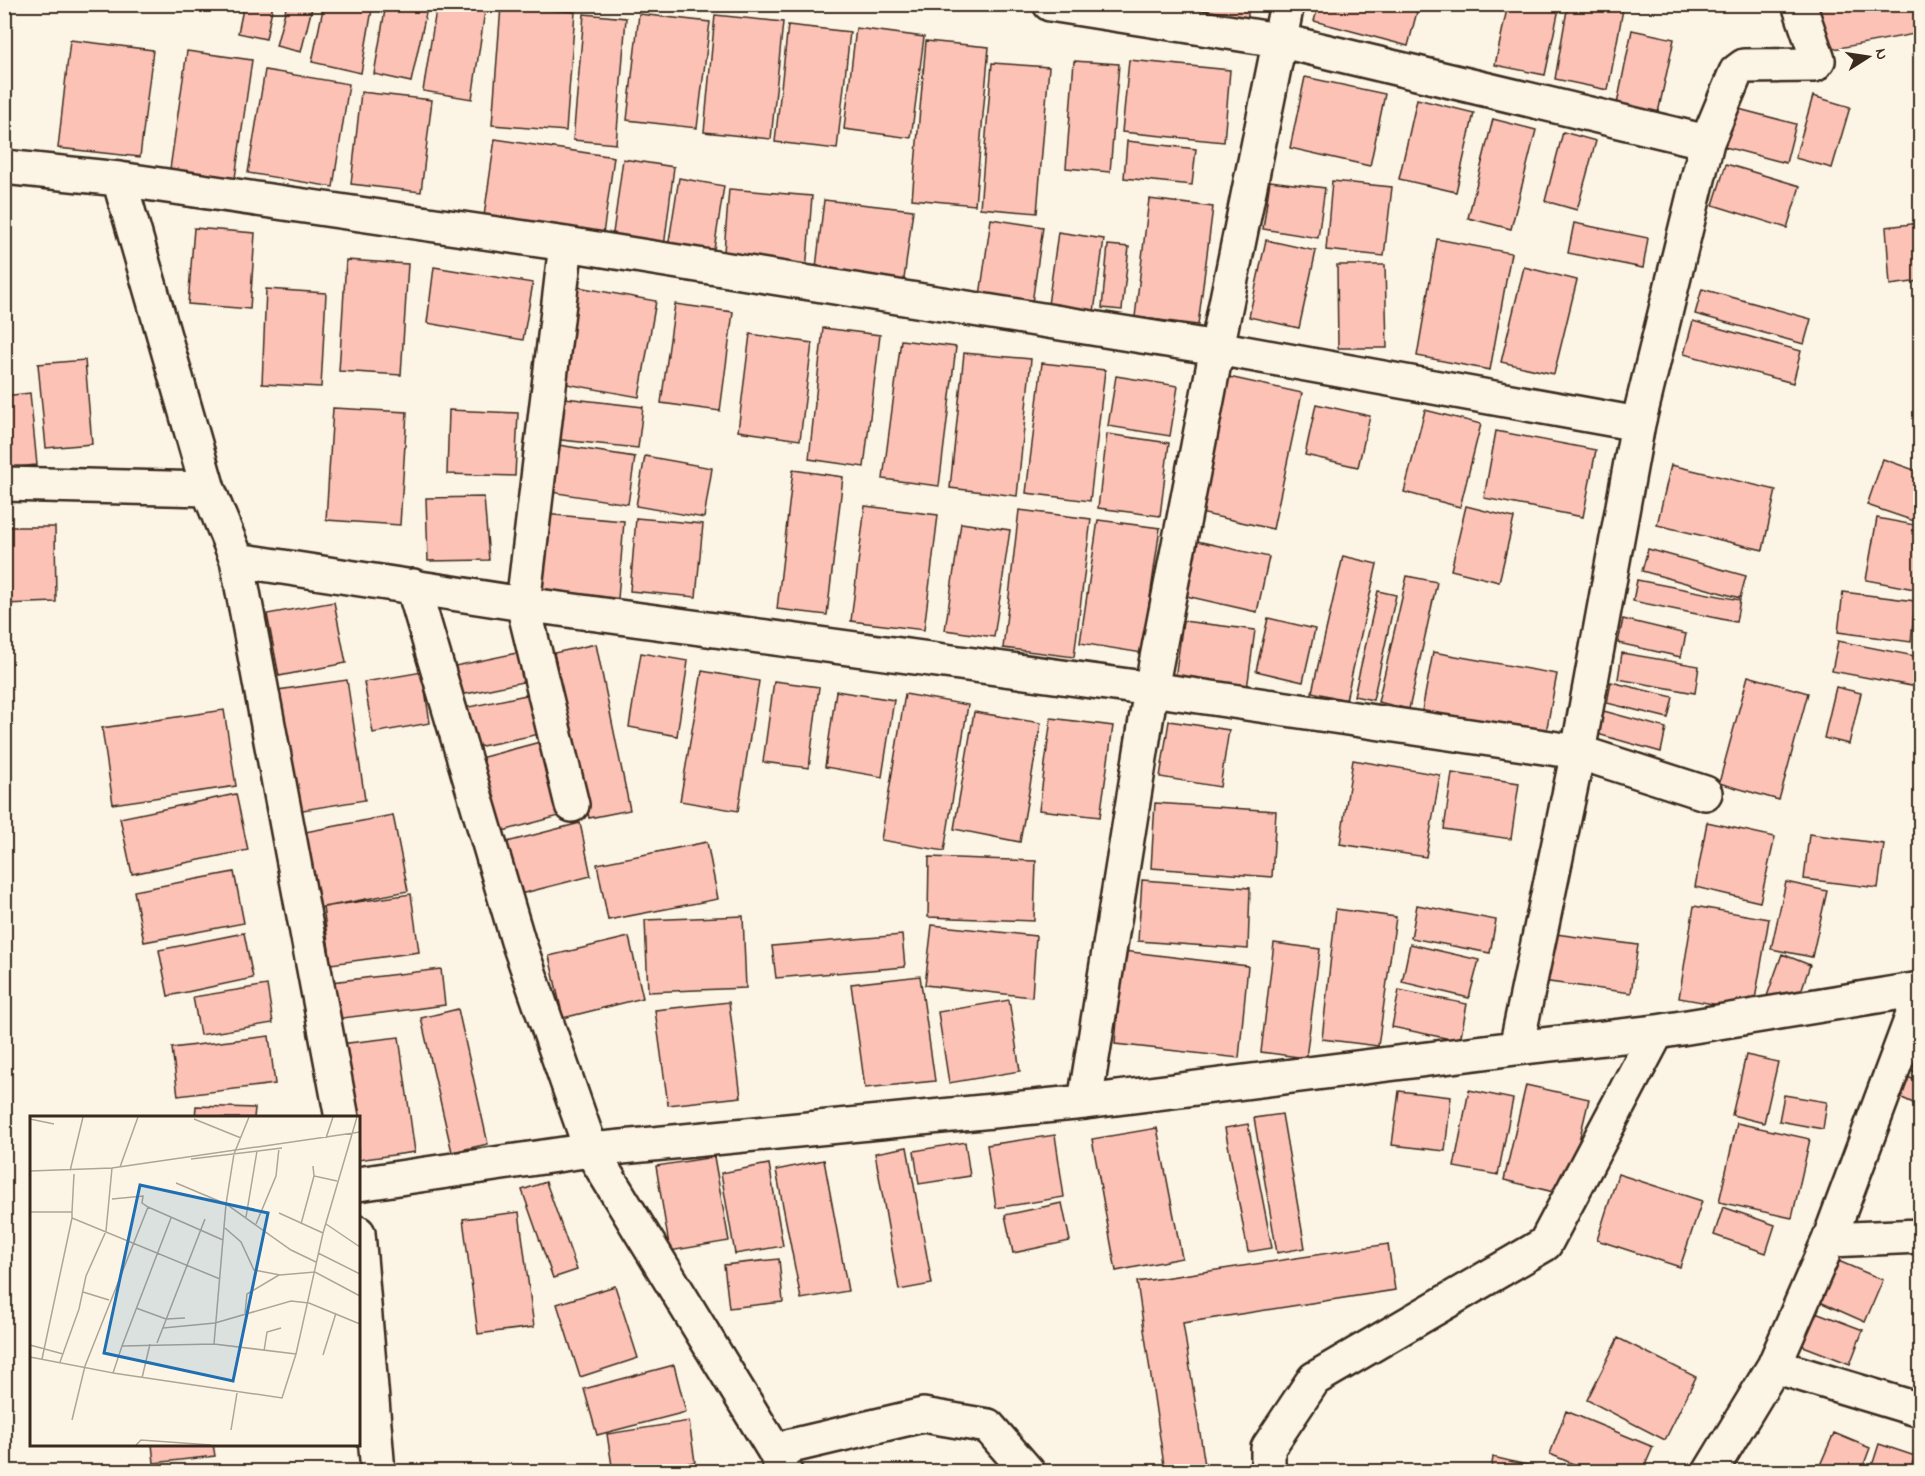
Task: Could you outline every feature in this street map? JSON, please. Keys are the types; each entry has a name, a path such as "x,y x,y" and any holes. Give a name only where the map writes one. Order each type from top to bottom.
{"street":[{"path":"1050,4 1278,40 1707,142"},
{"path":"1085,1102 1151,689 1216,348 1287,4"},
{"path":"1516,1048 1578,752 1638,424 1707,142 1736,72 1744,66 1814,65 1817,63 1818,60 1799,4"},
{"path":"4,167 119,179 566,244 1216,348 1638,424"},
{"path":"119,179 208,489 237,560 342,1116"},
{"path":"566,244 523,604 572,805"},
{"path":"4,484 208,489"},
{"path":"237,560 523,604 1151,689 1578,752 1705,793"},
{"path":"413,586 518,941 591,1150 780,1461 923,1415 988,1426 1028,1472"},
{"path":"360,1184 591,1150 1085,1102 1656,1032 1920,989"},
{"path":"1710,1472 1774,1366 1829,1240 1920,996"},
{"path":"1268,1472 1268,1448 1314,1379 1545,1244 1656,1032"},
{"path":"1829,1240 1920,1236"},
{"path":"360,1257 378,1472"},
{"path":"1774,1366 1920,1410"}],"building":[{"path":"244,4 273,4 266,39 238,33"},
{"path":"287,4 313,4 301,52 276,46"},
{"path":"324,4 373,4 361,73 312,62"},
{"path":"386,4 428,4 411,82 374,74"},
{"path":"437,4 486,4 472,99 423,91"},
{"path":"1145,4 1249,4 1247,25"},
{"path":"1319,4 1419,4 1408,46 1314,21"},
{"path":"1508,4 1560,4 1545,75 1495,65"},
{"path":"1568,4 1624,4 1608,90 1555,79"},
{"path":"1826,4 1920,4 1920,33 1823,51 1814,7"},
{"path":"501,6 575,12 566,131 492,125"},
{"path":"584,14 626,18 616,144 573,140"},
{"path":"639,14 710,22 697,128 627,120"},
{"path":"715,15 783,22 771,139 704,132"},
{"path":"788,25 850,32 837,149 775,142"},
{"path":"856,28 924,37 911,138 844,129"},
{"path":"1632,30 1674,39 1658,113 1617,104"},
{"path":"70,40 153,50 140,157 58,148"},
{"path":"926,41 989,47 975,205 912,199"},
{"path":"187,51 252,60 235,178 170,169"},
{"path":"1129,60 1230,70 1224,142 1122,132"},
{"path":"1074,61 1119,64 1110,172 1066,168"},
{"path":"992,63 1049,67 1037,213 980,208"},
{"path":"265,70 349,84 333,187 248,173"},
{"path":"1305,77 1385,94 1370,166 1290,148"},
{"path":"361,92 432,100 421,192 351,184"},
{"path":"1813,96 1850,107 1832,168 1795,158"},
{"path":"1417,99 1474,113 1456,192 1399,179"},
{"path":"1735,108 1796,124 1786,163 1725,147"},
{"path":"1493,119 1536,130 1511,229 1468,218"},
{"path":"1563,132 1596,141 1577,210 1545,201"},
{"path":"495,139 614,157 602,241 483,223"},
{"path":"1127,141 1196,149 1192,185 1124,178"},
{"path":"623,159 674,167 663,255 611,248"},
{"path":"1726,164 1800,186 1787,228 1713,205"},
{"path":"679,178 724,186 712,262 667,254"},
{"path":"1270,181 1325,188 1318,238 1263,229"},
{"path":"1332,181 1392,187 1384,256 1326,250"},
{"path":"729,189 812,196 806,272 723,264"},
{"path":"1149,199 1213,207 1198,325 1135,317"},
{"path":"824,200 913,210 903,287 815,276"},
{"path":"991,219 1043,227 1032,303 980,296"},
{"path":"1574,223 1648,238 1643,268 1568,253"},
{"path":"1920,223 1920,281 1890,285 1886,227"},
{"path":"194,228 255,233 250,309 188,304"},
{"path":"1058,232 1104,239 1094,312 1048,305"},
{"path":"1437,239 1511,253 1490,370 1417,356"},
{"path":"1266,240 1316,251 1299,328 1249,317"},
{"path":"1108,245 1129,247 1122,310 1102,308"},
{"path":"346,260 408,264 401,375 339,371"},
{"path":"1337,265 1385,265 1387,348 1338,348"},
{"path":"434,267 533,283 523,340 427,323"},
{"path":"1524,267 1577,280 1554,374 1501,362"},
{"path":"578,287 656,301 639,397 561,383"},
{"path":"266,289 326,293 321,387 262,384"},
{"path":"1702,289 1811,319 1804,344 1695,314"},
{"path":"675,304 733,312 720,411 661,403"},
{"path":"1693,321 1801,351 1793,383 1684,354"},
{"path":"823,328 880,335 864,467 809,459"},
{"path":"750,334 812,343 800,440 738,431"},
{"path":"901,340 956,347 939,486 883,479"},
{"path":"964,353 1031,359 1017,496 950,488"},
{"path":"85,360 92,444 46,448 38,364"},
{"path":"1042,363 1105,370 1090,501 1026,493"},
{"path":"1116,376 1178,386 1170,436 1108,426"},
{"path":"1229,377 1302,393 1273,529 1200,513"},
{"path":"30,393 37,465 4,468 4,396"},
{"path":"556,397 643,407 638,448 552,439"},
{"path":"1316,404 1370,416 1358,467 1305,455"},
{"path":"333,408 407,412 400,525 326,520"},
{"path":"449,410 518,413 515,476 447,474"},
{"path":"1425,410 1481,424 1460,507 1404,492"},
{"path":"1496,431 1596,450 1583,517 1484,498"},
{"path":"1107,434 1169,443 1160,516 1098,508"},
{"path":"552,444 635,457 628,504 544,491"},
{"path":"645,456 712,468 704,518 636,506"},
{"path":"1883,459 1920,472 1920,523 1867,505"},
{"path":"1671,465 1776,490 1763,550 1657,525"},
{"path":"793,470 843,477 827,615 777,609"},
{"path":"484,497 489,560 428,561 426,498"},
{"path":"865,506 938,515 924,630 851,621"},
{"path":"1466,506 1514,518 1499,582 1451,570"},
{"path":"1019,510 1091,519 1074,657 1003,648"},
{"path":"543,514 624,521 618,599 536,592"},
{"path":"636,518 703,524 696,597 630,591"},
{"path":"1877,518 1920,526 1920,590 1866,580"},
{"path":"1098,520 1160,528 1142,653 1080,643"},
{"path":"961,523 1010,530 994,637 945,630"},
{"path":"4,527 55,527 56,602 4,604"},
{"path":"1197,541 1269,557 1257,612 1186,596"},
{"path":"1648,549 1746,576 1740,598 1642,571"},
{"path":"1343,556 1377,564 1346,700 1312,692"},
{"path":"1407,576 1437,582 1409,709 1378,702"},
{"path":"1637,580 1740,600 1736,622 1633,601"},
{"path":"1378,591 1396,595 1373,700 1354,696"},
{"path":"1843,592 1915,601 1911,642 1838,632"},
{"path":"334,602 346,663 279,676 267,614"},
{"path":"1268,618 1315,629 1303,682 1256,671"},
{"path":"1623,619 1686,634 1681,657 1618,643"},
{"path":"1183,621 1255,630 1247,689 1175,679"},
{"path":"1838,641 1920,657 1917,687 1832,671"},
{"path":"596,644 630,810 589,818 554,653"},
{"path":"1433,652 1557,674 1545,738 1421,716"},
{"path":"517,653 523,682 456,696 450,667"},
{"path":"641,653 688,661 677,736 629,727"},
{"path":"1622,653 1699,666 1695,693 1618,679"},
{"path":"702,671 759,681 738,811 680,801"},
{"path":"422,672 430,723 373,733 364,682"},
{"path":"1748,676 1808,693 1779,800 1719,783"},
{"path":"347,680 365,800 297,811 278,690"},
{"path":"774,681 819,687 809,768 763,762"},
{"path":"1611,682 1673,697 1668,718 1607,703"},
{"path":"1836,687 1861,693 1849,744 1824,738"},
{"path":"836,691 894,700 882,777 825,767"},
{"path":"531,694 540,734 472,748 464,708"},
{"path":"905,694 968,705 944,851 881,840"},
{"path":"224,710 236,786 113,804 102,728"},
{"path":"1600,710 1666,728 1661,752 1594,733"},
{"path":"974,712 1041,723 1020,842 954,829"},
{"path":"1051,718 1113,726 1100,817 1039,810"},
{"path":"1169,721 1229,730 1220,787 1160,777"},
{"path":"540,742 559,816 499,832 480,758"},
{"path":"1353,760 1440,775 1426,857 1340,844"},
{"path":"1452,773 1519,783 1511,839 1444,829"},
{"path":"236,794 248,850 132,874 120,818"},
{"path":"1155,803 1276,811 1272,877 1151,868"},
{"path":"393,815 408,891 314,909 300,833"},
{"path":"1707,822 1775,837 1760,902 1695,887"},
{"path":"580,823 591,876 520,894 507,842"},
{"path":"1809,834 1884,844 1878,888 1804,879"},
{"path":"707,842 718,899 608,920 597,864"},
{"path":"929,857 1036,861 1034,921 928,917"},
{"path":"234,872 244,923 144,942 134,891"},
{"path":"1142,880 1250,888 1248,949 1138,941"},
{"path":"1786,882 1827,891 1812,957 1771,949"},
{"path":"411,894 419,952 331,964 323,907"},
{"path":"1417,905 1496,920 1490,953 1411,938"},
{"path":"1694,906 1769,919 1753,1011 1679,998"},
{"path":"1336,909 1396,917 1378,1046 1322,1039"},
{"path":"743,916 746,988 648,992 645,920"},
{"path":"932,925 1036,936 1032,997 925,985"},
{"path":"244,933 253,978 168,996 159,950"},
{"path":"1548,933 1638,945 1631,993 1542,981"},
{"path":"902,935 905,967 776,978 772,946"},
{"path":"629,937 643,998 563,1018 549,956"},
{"path":"1274,943 1320,949 1306,1058 1261,1052"},
{"path":"1410,944 1479,960 1469,998 1402,982"},
{"path":"1123,951 1248,966 1239,1058 1115,1044"},
{"path":"1782,954 1810,965 1796,1006 1767,996"},
{"path":"441,969 445,1005 335,1019 331,982"},
{"path":"920,976 935,1081 865,1088 851,984"},
{"path":"267,985 273,1023 200,1035 193,997"},
{"path":"1399,990 1467,1004 1460,1041 1392,1027"},
{"path":"1009,1000 1020,1071 949,1083 938,1012"},
{"path":"729,1002 741,1097 668,1105 655,1010"},
{"path":"458,1009 488,1144 452,1152 421,1018"},
{"path":"269,1036 275,1084 178,1096 172,1048"},
{"path":"399,1037 415,1152 360,1160 360,1116 349,1116 340,1044"},
{"path":"1915,1047 1920,1049 1920,1074 1906,1068"},
{"path":"1746,1055 1778,1062 1764,1123 1732,1115"},
{"path":"1900,1074 1920,1082 1920,1106 1893,1094"},
{"path":"1526,1085 1589,1099 1566,1195 1504,1180"},
{"path":"1469,1090 1513,1099 1498,1175 1454,1167"},
{"path":"1399,1091 1451,1097 1445,1151 1392,1145"},
{"path":"1784,1095 1827,1102 1823,1129 1779,1121"},
{"path":"196,1106 255,1108 254,1116 195,1116"},
{"path":"1282,1114 1305,1248 1277,1253 1254,1118"},
{"path":"1737,1123 1810,1139 1792,1218 1719,1202"},
{"path":"1248,1124 1272,1248 1248,1252 1225,1128"},
{"path":"1157,1128 1182,1258 1116,1271 1092,1139"},
{"path":"1055,1135 1064,1197 996,1208 987,1145"},
{"path":"965,1142 970,1176 919,1184 914,1151"},
{"path":"907,1147 932,1284 899,1290 875,1153"},
{"path":"714,1157 729,1241 670,1251 656,1166"},
{"path":"824,1160 848,1291 801,1299 776,1170"},
{"path":"769,1164 783,1246 735,1254 721,1173"},
{"path":"1618,1174 1702,1201 1680,1267 1597,1240"},
{"path":"546,1182 577,1270 553,1278 522,1190"},
{"path":"1062,1203 1070,1241 1013,1253 1005,1215"},
{"path":"1723,1207 1775,1225 1766,1253 1714,1235"},
{"path":"519,1212 534,1327 478,1334 463,1219"},
{"path":"1388,1244 1395,1290 1183,1323 1206,1472 1165,1472 1137,1282"},
{"path":"1829,1257 1883,1280 1865,1322 1811,1298"},
{"path":"779,1259 783,1302 729,1308 724,1265"},
{"path":"615,1286 638,1358 580,1377 557,1304"},
{"path":"1805,1308 1863,1330 1850,1364 1793,1342"},
{"path":"1618,1338 1696,1377 1665,1440 1587,1400"},
{"path":"674,1365 686,1412 597,1435 584,1389"},
{"path":"1566,1411 1653,1447 1642,1472 1592,1472 1550,1454"},
{"path":"689,1421 695,1462 635,1472 613,1472 607,1434"},
{"path":"1834,1433 1870,1448 1861,1472 1817,1472"},
{"path":"1879,1444 1915,1456 1909,1472 1870,1472"},
{"path":"152,1446 213,1446 215,1456 154,1463"},
{"path":"1493,1457 1556,1472 1491,1472"}]}
